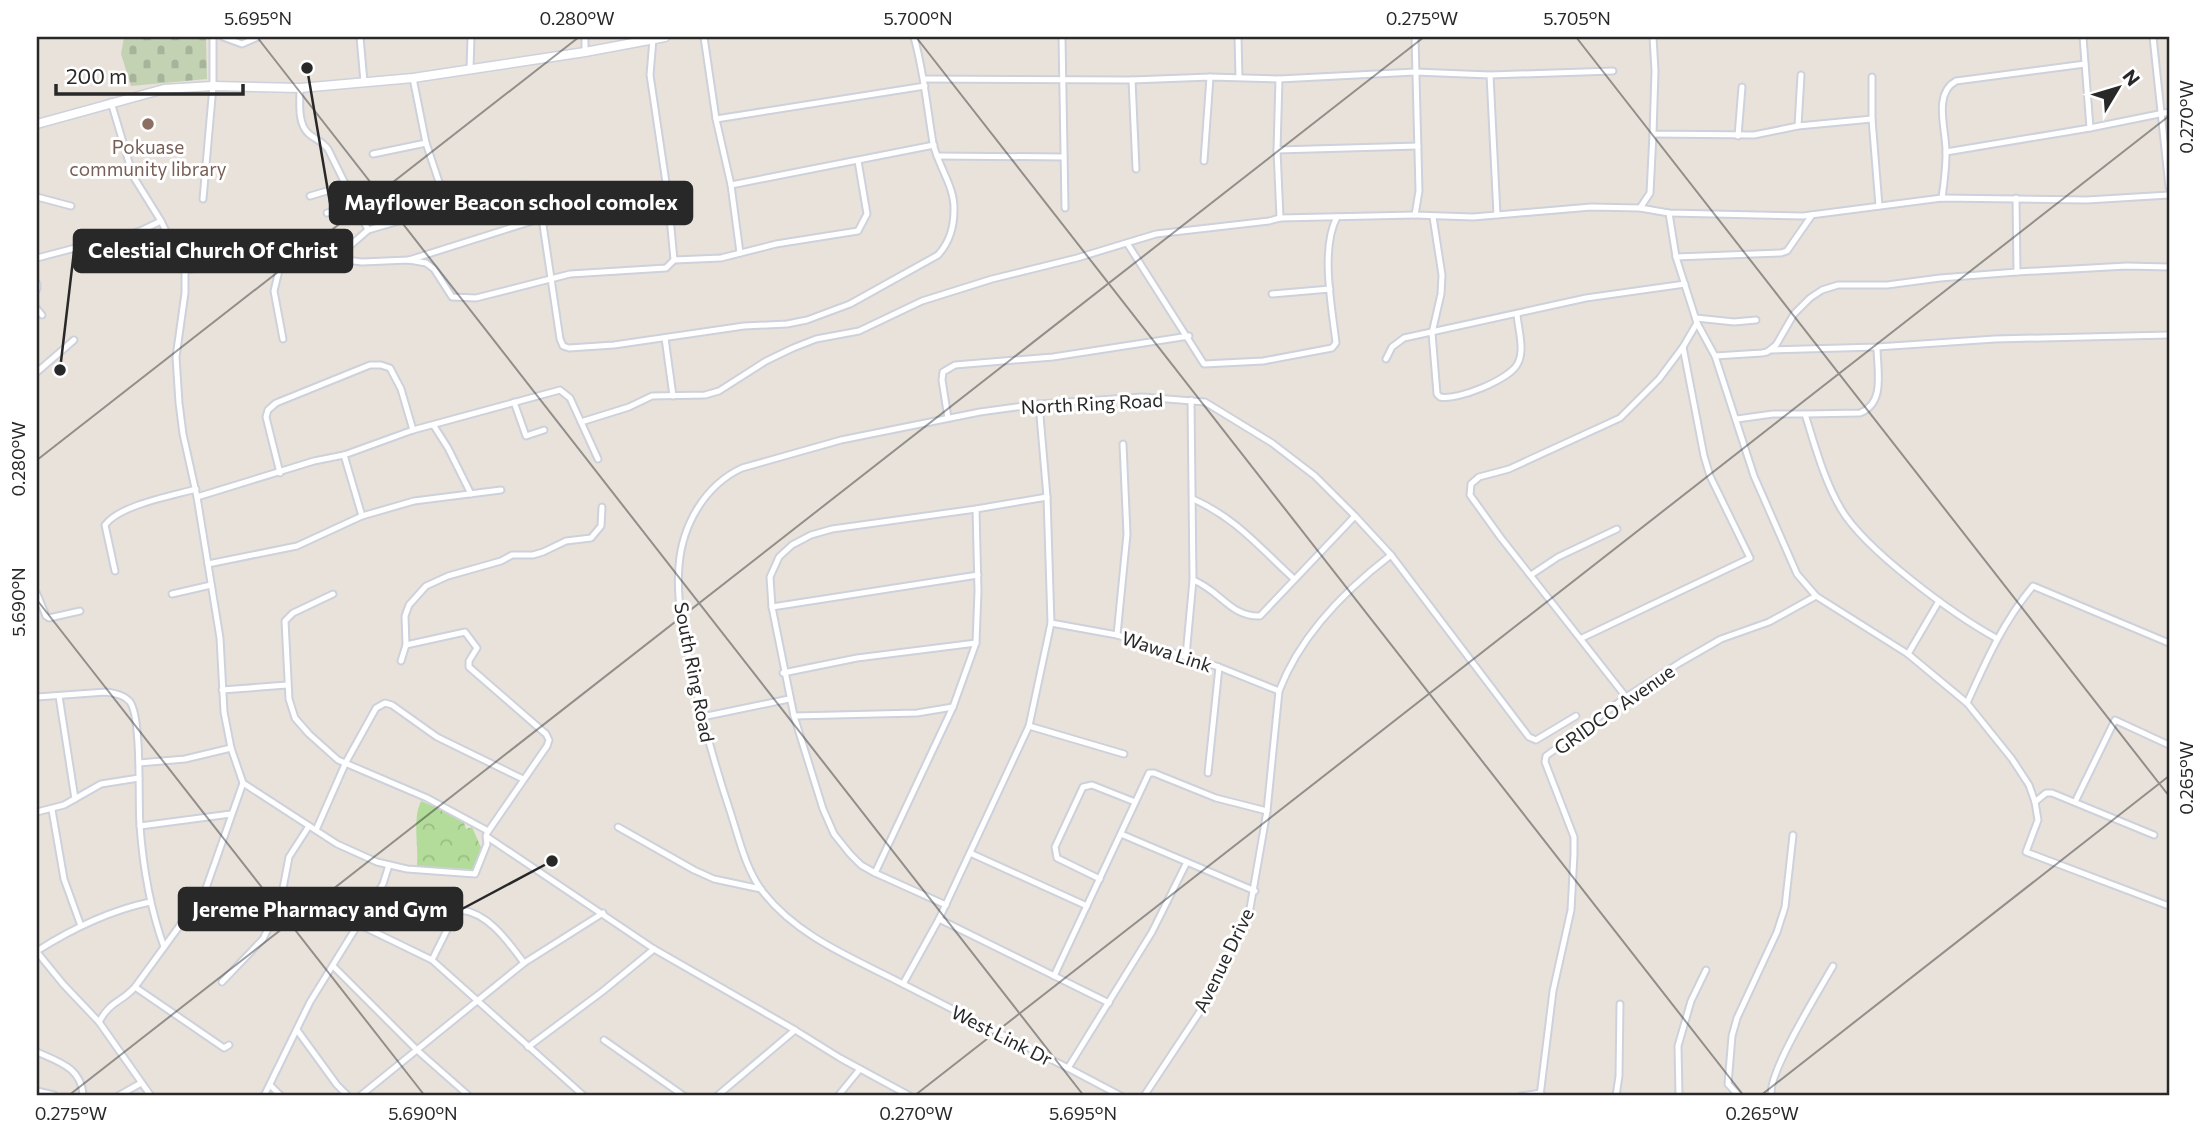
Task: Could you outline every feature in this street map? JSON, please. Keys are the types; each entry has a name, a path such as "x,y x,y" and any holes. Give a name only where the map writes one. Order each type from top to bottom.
{"street":[{"path":"203,199 213,86 213,37"},
{"path":"223,37 242,44 258,37"},
{"path":"360,37 364,82"},
{"path":"470,69 471,37"},
{"path":"584,37 584,52"},
{"path":"37,124 164,89 213,86 300,88 413,78 665,37"},
{"path":"704,37 716,120 731,186 740,253"},
{"path":"542,218 563,346 569,348 744,326 787,324 807,320 850,303 938,255 953,226 951,191 934,145 924,79 914,37"},
{"path":"1062,37 1065,208"},
{"path":"1238,37 1239,77"},
{"path":"1415,37 1419,191 1415,215"},
{"path":"1640,208 1650,193 1655,71 1653,37"},
{"path":"2083,37 2090,128"},
{"path":"2153,37 2169,187"},
{"path":"653,38 650,75 668,196 674,260"},
{"path":"1942,198 1946,152 1943,104 1947,88 1951,84 1956,81 2085,65"},
{"path":"924,79 1279,79 1415,72 1490,75 1613,71"},
{"path":"1490,75 1497,215"},
{"path":"1798,126 1801,75"},
{"path":"1204,161 1210,77"},
{"path":"1872,77 1872,119 1879,206"},
{"path":"413,78 426,143 447,206"},
{"path":"1279,79 1280,218"},
{"path":"1132,80 1136,169"},
{"path":"716,120 925,86"},
{"path":"1738,136 1742,87"},
{"path":"300,88 303,125 307,133 325,145 368,230"},
{"path":"111,102 133,176 161,220 185,270 185,293 176,357 183,434 196,489 212,585 220,638 222,690 231,748 243,783 337,845 389,865 475,874 487,844 487,833 549,740 546,734 469,667 477,648 465,632 406,645"},
{"path":"1946,152 2169,112"},
{"path":"1653,134 1754,135 1798,126 1872,119"},
{"path":"373,154 426,143"},
{"path":"731,186 934,145"},
{"path":"1278,150 1418,146"},
{"path":"937,156 1064,157"},
{"path":"674,260 721,258 776,244 858,231 867,214 858,161"},
{"path":"310,196 347,185"},
{"path":"336,258 368,230 523,185"},
{"path":"581,422 629,407 652,396 705,395 719,391 766,361 816,339 859,331 892,314 951,291 1156,234 1280,218 1497,215 1591,206 1640,208 1670,213 1812,215 1942,198 2087,200 2169,195"},
{"path":"409,260 542,218 668,196"},
{"path":"37,197 71,205"},
{"path":"2015,198 2017,272"},
{"path":"327,213 357,205"},
{"path":"1670,213 1676,257 1697,320 1715,356 1754,477 1797,575 1816,596 1908,654 1967,703 2012,759 2035,802 2038,820 2025,852 2169,906"},
{"path":"1676,257 1781,253 1787,251 1812,215"},
{"path":"1127,243 1189,336 1202,362 1206,365 1264,361 1332,348 1336,343 1330,289 1329,240 1337,217"},
{"path":"1433,217 1442,275 1432,333 1437,394 1440,397 1451,399 1483,387 1516,367 1521,352 1517,314"},
{"path":"37,258 140,230 161,220"},
{"path":"185,270 306,255 362,262 409,260 426,263 434,269 452,297 476,298 551,278 605,270 666,268 674,260"},
{"path":"282,258 274,292 283,339"},
{"path":"1771,350 1794,314 1810,298 1838,285 1887,285 1940,278 2127,266 2169,267"},
{"path":"37,284 37,289"},
{"path":"1386,359 1392,347 1405,338 1586,298 1685,284"},
{"path":"1272,293 1330,289"},
{"path":"37,309 42,315"},
{"path":"1697,320 1756,320"},
{"path":"1626,697 1470,495 1471,484 1479,477 1509,469 1620,418 1659,379 1683,348 1697,320"},
{"path":"1715,356 1762,354 1771,350 1877,347 1995,339 2169,335"},
{"path":"948,418 943,372 955,365 1053,357 1189,336"},
{"path":"665,338 673,396"},
{"path":"37,372 74,340"},
{"path":"1737,419 1773,414 1860,413 1868,410 1878,394 1877,347"},
{"path":"1582,638 1750,558 1710,476 1683,348"},
{"path":"280,473 266,417 268,410 276,403 370,365 390,368 401,390 413,430"},
{"path":"197,497 344,454 413,430 561,390 570,398 598,459"},
{"name":"North Ring Road","path":"903,427 1039,404 1142,397 1205,402 1272,443 1315,476 1355,516 1391,555 1529,737 1536,740 1576,716"},
{"path":"1186,656 1194,580 1192,400"},
{"path":"514,402 526,436 544,430"},
{"path":"903,984 946,905 1029,726 1051,622 1047,497 1039,404"},
{"path":"1805,414 1824,471 1849,521 1860,535 1939,601 1996,638"},
{"path":"434,426 471,494"},
{"name":"South Ring Road","path":"903,427 841,440 742,468 728,475 704,497 692,517 679,565 682,618 702,717 743,851 761,890 788,920 823,943 903,984"},
{"path":"1117,635 1127,534 1123,444"},
{"path":"344,454 362,516"},
{"path":"115,571 105,525 108,520 114,515 144,504 196,489"},
{"path":"208,564 297,546 362,516 414,501 501,490"},
{"path":"946,905 861,865 834,834 823,809 789,699 772,607 770,577 779,557 792,545 832,528 1047,497"},
{"path":"1193,499 1211,507 1246,532 1294,579"},
{"path":"401,661 406,645 405,616 409,605 426,586 512,555 533,555 566,541 591,538 601,526 602,507"},
{"path":"875,873 953,707 976,643 976,509"},
{"path":"1194,580 1243,615 1260,616 1355,516"},
{"path":"1531,575 1558,557 1617,529"},
{"path":"1279,691 1296,656 1320,623 1363,576 1391,555"},
{"path":"772,607 978,575"},
{"path":"172,594 212,585"},
{"path":"1967,703 1996,638 2032,586 2169,643"},
{"path":"37,594 49,618 80,611"},
{"path":"333,594 293,613 285,621 287,685 295,718 338,760 427,799 487,833 653,949 910,1096"},
{"name":"GRIDCO Avenue","path":"1540,1094 1553,991 1571,910 1574,854 1574,837 1545,762 1550,753 1626,697 1721,639 1769,622 1816,596"},
{"path":"1908,654 1939,601"},
{"name":"Wawa Link","path":"1051,622 1117,635 1219,667 1279,691"},
{"path":"783,673 858,658 976,643"},
{"path":"1208,773 1219,667"},
{"path":"222,690 287,685"},
{"name":"Avenue Drive","path":"1144,1096 1201,1010 1249,914 1267,811 1279,691"},
{"path":"37,697 106,692 117,694 130,702 134,713 139,763 140,826 150,902 164,947"},
{"path":"59,696 75,799"},
{"path":"702,717 789,699"},
{"path":"316,830 346,762 376,708 384,703 392,705 437,737 523,779"},
{"path":"794,716 916,713 953,707"},
{"path":"2075,802 2115,720 2169,745"},
{"path":"1029,726 1124,754"},
{"path":"139,763 185,759 231,748"},
{"path":"1054,976 1149,773 1216,798 1267,811"},
{"path":"37,812 52,810 102,784 139,778"},
{"path":"99,1022 107,1008 128,996 205,891 243,783"},
{"path":"1100,878 1057,858 1055,847 1083,787 1087,784 1135,803"},
{"path":"2035,802 2049,792 2154,835"},
{"path":"52,810 64,879 81,926"},
{"path":"140,826 231,814"},
{"path":"222,982 263,939 280,904 289,857 309,826"},
{"path":"618,827 694,870 715,879 761,890"},
{"path":"1121,834 1255,891"},
{"path":"1740,1096 1728,1084 1732,1036 1737,1018 1777,932 1785,907 1793,835"},
{"path":"970,853 1087,906"},
{"name":"West Link Dr","path":"903,984 1068,1068 1152,932 1187,862"},
{"path":"264,1096 310,1002 383,884 389,865"},
{"path":"150,902 108,912 37,952 51,971 99,1022 151,1096"},
{"path":"432,960 454,916 461,910 468,911 496,929 524,963"},
{"path":"360,1096 524,963 603,914"},
{"path":"939,919 1109,1003"},
{"path":"358,924 432,960 584,1096"},
{"path":"528,1046 603,991 653,949"},
{"path":"333,966 418,1051 469,1096"},
{"path":"1772,1096 1770,1088 1799,1023 1833,966"},
{"path":"1679,1096 1678,1046 1692,1001 1706,970"},
{"path":"135,987 205,1037 224,1048 229,1045"},
{"path":"1616,1096 1619,1076 1620,1004"},
{"path":"297,1030 348,1096"},
{"path":"717,1096 795,1030"},
{"path":"604,1040 684,1096"},
{"path":"37,1052 79,1076 83,1096"},
{"path":"1068,1068 1121,1096"},
{"path":"838,1096 860,1069"},
{"path":"118,1096 141,1083"},
{"path":"271,1086 281,1096"},
{"path":"37,1091 55,1096"},
{"path":"1521,1096 1540,1094"}],"green space":[{"path":"124,37 206,37 207,79 131,86 121,54"},
{"path":"421,801 459,817 466,829 472,827 483,852 473,873 417,866 416,824"}],"place":[{"name":"Mayflower Beacon school comolex","path":"307,68"},
{"name":"Pokuase community library","path":"148,124"},
{"name":"Celestial Church Of Christ","path":"60,370"},
{"name":"Jereme Pharmacy and Gym","path":"552,861"}]}
